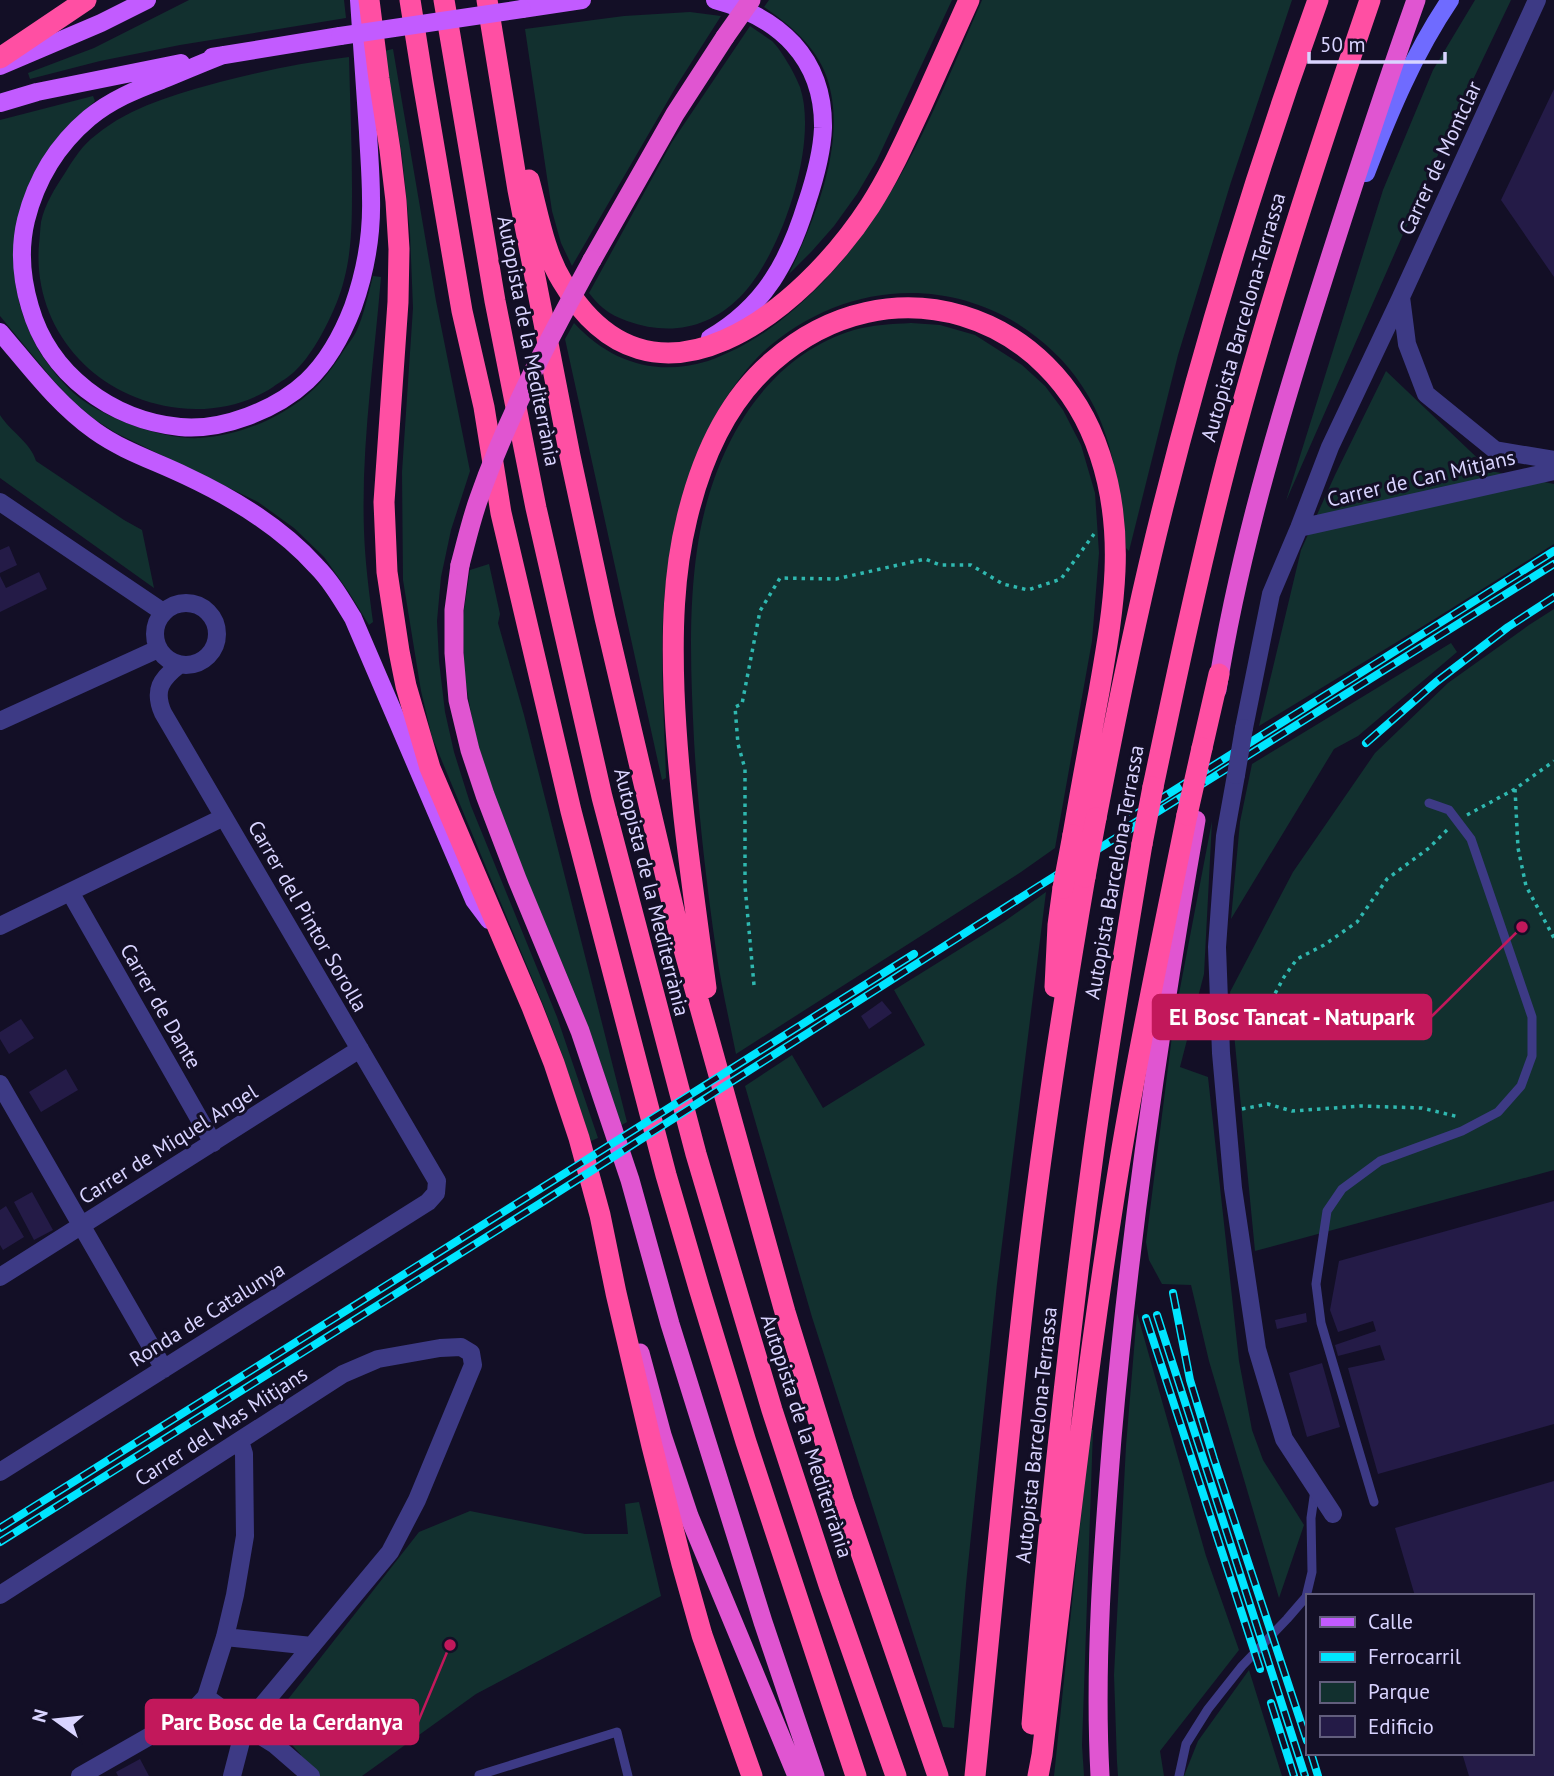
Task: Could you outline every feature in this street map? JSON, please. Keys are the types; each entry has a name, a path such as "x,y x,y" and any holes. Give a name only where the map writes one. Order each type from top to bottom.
{"highway":[{"path":"0,58 86,0"},
{"path":"369,0 390,150 399,249 398,302 384,502 392,612 407,685 430,768 554,1063 624,1287 662,1435 685,1506 797,1776"},
{"path":"410,0 460,298 484,407 501,513 571,811 652,1126 699,1288 750,1455 856,1776"},
{"name":"Autopista de la Mediterrània","path":"444,0 495,301 536,508 601,797 693,1142 764,1385 829,1585 896,1776"},
{"path":"487,0 537,289 605,618 678,928 793,1338 844,1503 937,1776"},
{"path":"751,0 675,114 592,260 529,381 490,468 472,520 460,565 454,610 454,653 458,700 470,750 517,879 580,1031 630,1180 670,1325 763,1622 816,1776"},
{"path":"496,60 549,254 561,280 581,309 609,336 645,351 685,353 704,349 746,330 794,293 822,267 849,235 888,175 969,0"},
{"name":"Autopista Barcelona-Terrassa","path":"975,1776 1001,1504 1031,1243 1067,981 1096,818 1138,614 1197,379 1257,178 1318,0"},
{"name":"Autopista Barcelona-Terrassa","path":"1028,1776 1052,1510 1076,1290 1111,1027 1142,844 1196,585 1250,377 1301,207 1370,0"},
{"path":"1038,1776 1089,1363 1113,1200 1155,976 1192,812 1233,607 1260,494 1290,387 1358,168 1416,0"},
{"path":"715,1060 681,793 675,721 674,617 679,554 687,516 698,480 718,434 740,396 774,359 829,325 861,313 910,307 938,310 972,319 1007,334 1026,347 1066,387 1079,408 1100,456 1112,510 1116,565 1114,595 1058,925 1048,1110"},
{"path":"1100,1776 1098,1671 1119,1358 1150,1105 1192,812"},
{"path":"600,1215 678,1551 702,1635 752,1776"}],"main road":[{"path":"0,66 101,23 147,0"},
{"path":"223,55 112,101 71,134 40,178 23,235 22,264 32,313 40,335 68,374 106,403 132,415 183,427 237,419 263,411 286,398 307,381 324,361 353,307 367,249 372,200 359,0"},
{"path":"0,103 37,92 223,55 582,0"},
{"path":"660,353 685,348 705,340 724,329 755,303 782,265 793,243 810,195 820,155 823,130 821,101 812,72 802,55 775,26 738,6 715,0"},
{"path":"1317,300 1379,139 1406,78 1450,0"},
{"path":"0,332 47,389 80,419 126,450 220,493 251,512 297,546 317,566 353,618 474,900 503,940"}],"street":[{"name":"Carrer de Montclar","path":"1333,1514 1284,1439 1257,1349 1233,1188 1220,1030 1217,947 1225,836 1271,594 1330,447 1537,0"},
{"path":"1401,297 1407,344 1426,394 1495,450 1554,460"},
{"name":"Carrer de Can Mitjans","path":"1299,528 1554,471"},
{"path":"0,502 163,612"},
{"path":"190,602 203,607 213,618 218,632 215,646 206,658 194,664 179,665 163,656 158,649 155,630 163,612 175,604 190,602"},
{"path":"0,721 158,649"},
{"name":"Carrer del Pintor Sorolla","path":"179,665 161,682 159,703 437,1181 436,1193"},
{"path":"0,926 223,817"},
{"name":"Carrer de Dante","path":"70,892 213,1143"},
{"name":"Carrer de Miquel Angel","path":"0,1277 360,1049"},
{"path":"0,1084 164,1368"},
{"name":"Ronda de Catalunya","path":"0,1472 428,1202 436,1193"},
{"name":"Carrer del Mas Mitjans","path":"0,1595 343,1374 378,1359 461,1347 471,1353 473,1365 417,1500 390,1552 312,1646"},
{"path":"80,1776 192,1712 206,1697 225,1637 245,1536 244,1454 240,1441"},
{"path":"225,1637 312,1646"},
{"path":"232,1776 245,1726 312,1646"},
{"path":"206,1697 274,1744 311,1776"}],"lane":[{"path":"1374,1502 1321,1323 1316,1284 1327,1211 1342,1189 1380,1161 1462,1131 1498,1112 1521,1086 1532,1056 1532,1017 1471,839 1450,810 1429,803"},
{"path":"1307,1594 1312,1572 1311,1518 1315,1487"},
{"path":"1178,1776 1186,1744 1208,1709 1242,1666 1306,1597"},
{"path":"479,1775 617,1732 628,1776"}],"path":[{"path":"754,985 745,886 745,769 738,744 735,707 742,704 760,611 780,578 836,579 925,559 940,565 971,565 1003,583 1028,590 1060,579 1112,510"},
{"path":"1220,1030 1245,1021 1271,1002 1297,959 1324,945 1357,922 1387,879 1429,848 1457,821 1516,789 1554,761"},
{"path":"1516,789 1518,848 1526,886 1554,939"},
{"path":"1227,1112 1268,1104 1292,1111 1360,1106 1422,1108 1480,1122"}],"green space":[{"path":"189,0 344,0 346,18 180,45 30,79 28,73 94,48"},
{"path":"769,0 952,0 877,160 857,194 834,226 789,274 809,229 826,179 834,127 832,102 822,67 809,46 764,7"},
{"path":"982,0 1292,0 1231,182 1178,355 1129,551 1126,548 1114,464 1102,423 1076,377 1036,337 1018,324 986,308 953,298 920,293 886,294 853,301 822,313 791,330 752,363 724,401 705,442 674,542 665,588 662,669 666,778 662,780 565,339 574,323 603,348 635,363 689,366 733,351 788,315 831,274 860,239 885,202 927,124"},
{"path":"1475,0 1511,0 1448,132 1286,501 1383,190 1433,70"},
{"path":"690,12 721,16 677,85 572,266 561,243 552,211 525,29 624,16"},
{"path":"750,26 772,41 792,69 800,87 805,111 800,168 782,228 755,279 740,297 715,316 687,327 673,328 643,326 627,321 603,308 589,293 672,142"},
{"path":"393,49 436,301 470,471 451,530 441,577 437,621 445,712 471,806 557,1017 598,1138 591,1141 544,1007 432,737 421,691 403,580 402,472 413,308 410,233 402,156 384,51"},
{"path":"349,57 352,200 349,257 341,291 331,315 303,363 263,393 240,403 203,409 149,402 121,391 96,375 75,354 58,331 46,304 40,275 39,244 43,215 54,190 79,152 91,139 124,116 171,96 268,71"},
{"path":"93,96 95,101 54,142 38,166 26,192 18,218 14,272 18,299 39,351 63,383 93,407 138,427 186,438 228,434 271,419 296,404 327,374 356,332 373,276 381,277 364,467 365,542 373,622 369,625 324,557 294,528 258,502 116,433 94,419 53,380 0,316 0,120"},
{"path":"911,323 940,325 975,335 1022,365 1045,386 1063,410 1081,445 1095,493 1099,553 1092,641 1055,848 736,1054 712,924 694,740 692,597 704,515 727,448 744,416 766,388 791,364 820,344 854,330"},
{"path":"1386,371 1491,471 1554,484 1554,544 1259,726 1301,550"},
{"path":"0,415 30,448 36,461 142,530 154,588 0,478"},
{"path":"489,564 500,614 498,623 524,715 627,1122 620,1126 576,996 486,774 473,725 464,672 463,616 470,570"},
{"path":"1554,609 1554,1170 1255,1251 1230,992 1293,872 1375,753 1448,683"},
{"path":"1451,643 1457,652 1358,736 1334,749 1231,919 1240,822 1252,764"},
{"path":"1212,821 1204,974 1180,1067 1208,1077 1239,1361 1252,1430 1263,1460 1304,1525 1279,1598 1209,1361 1191,1285 1162,1284 1149,1260 1146,1242 1174,1020"},
{"path":"1046,892 997,1284 954,1728 943,1727 812,1317 745,1086 792,1055 823,1108 925,1045 894,990 1005,921"},
{"path":"1137,1313 1206,1556 1239,1650 1160,1751 1164,1776 1118,1776 1117,1762 1114,1675 1126,1446"},
{"path":"1090,1430 1093,1430 1082,1745 1084,1776 1054,1776"},
{"path":"639,1502 661,1596 476,1694 362,1776 317,1776 296,1762 301,1755 271,1721 419,1532 470,1511 585,1534 628,1534 625,1504"},
{"path":"1249,1670 1282,1776 1184,1776 1198,1741"}],"building":[{"path":"1554,89 1554,277 1501,200"},
{"path":"9,546 17,565 0,573 0,550"},
{"path":"39,572 47,589 0,612 0,576 6,588"},
{"path":"882,1001 892,1013 869,1029 861,1016"},
{"path":"21,1019 34,1038 9,1054 0,1039 0,1032"},
{"path":"66,1069 78,1090 41,1112 29,1092"},
{"path":"32,1192 53,1230 34,1240 14,1202"},
{"path":"1554,1201 1554,1424 1378,1474 1348,1368 1385,1360 1380,1345 1338,1356 1335,1345 1376,1331 1373,1321 1338,1332 1330,1310 1339,1261"},
{"path":"6,1206 24,1237 3,1250 0,1245 0,1210"},
{"path":"1306,1313 1307,1322 1277,1329 1275,1320"},
{"path":"1322,1363 1340,1427 1307,1437 1289,1373"},
{"path":"1554,1481 1554,1776 1469,1776 1463,1755 1533,1755 1533,1594 1414,1594 1395,1528"},
{"path":"140,1759 149,1776 118,1776 116,1772"}],"railway":[{"path":"1127,820 1554,551"},
{"path":"0,1542 1554,564"},
{"path":"1366,743 1436,682 1508,627 1554,597"},
{"path":"0,1528 914,954"},
{"path":"1173,1293 1190,1380 1306,1738"},
{"path":"1157,1315 1305,1776"},
{"path":"1146,1318 1260,1669"},
{"path":"1271,1703 1294,1776"},
{"path":"1312,1755 1318,1776"}],"place":[{"name":"El Bosc Tancat - Natupark","path":"1522,927"},
{"name":"Parc Bosc de la Cerdanya","path":"450,1645"}]}
